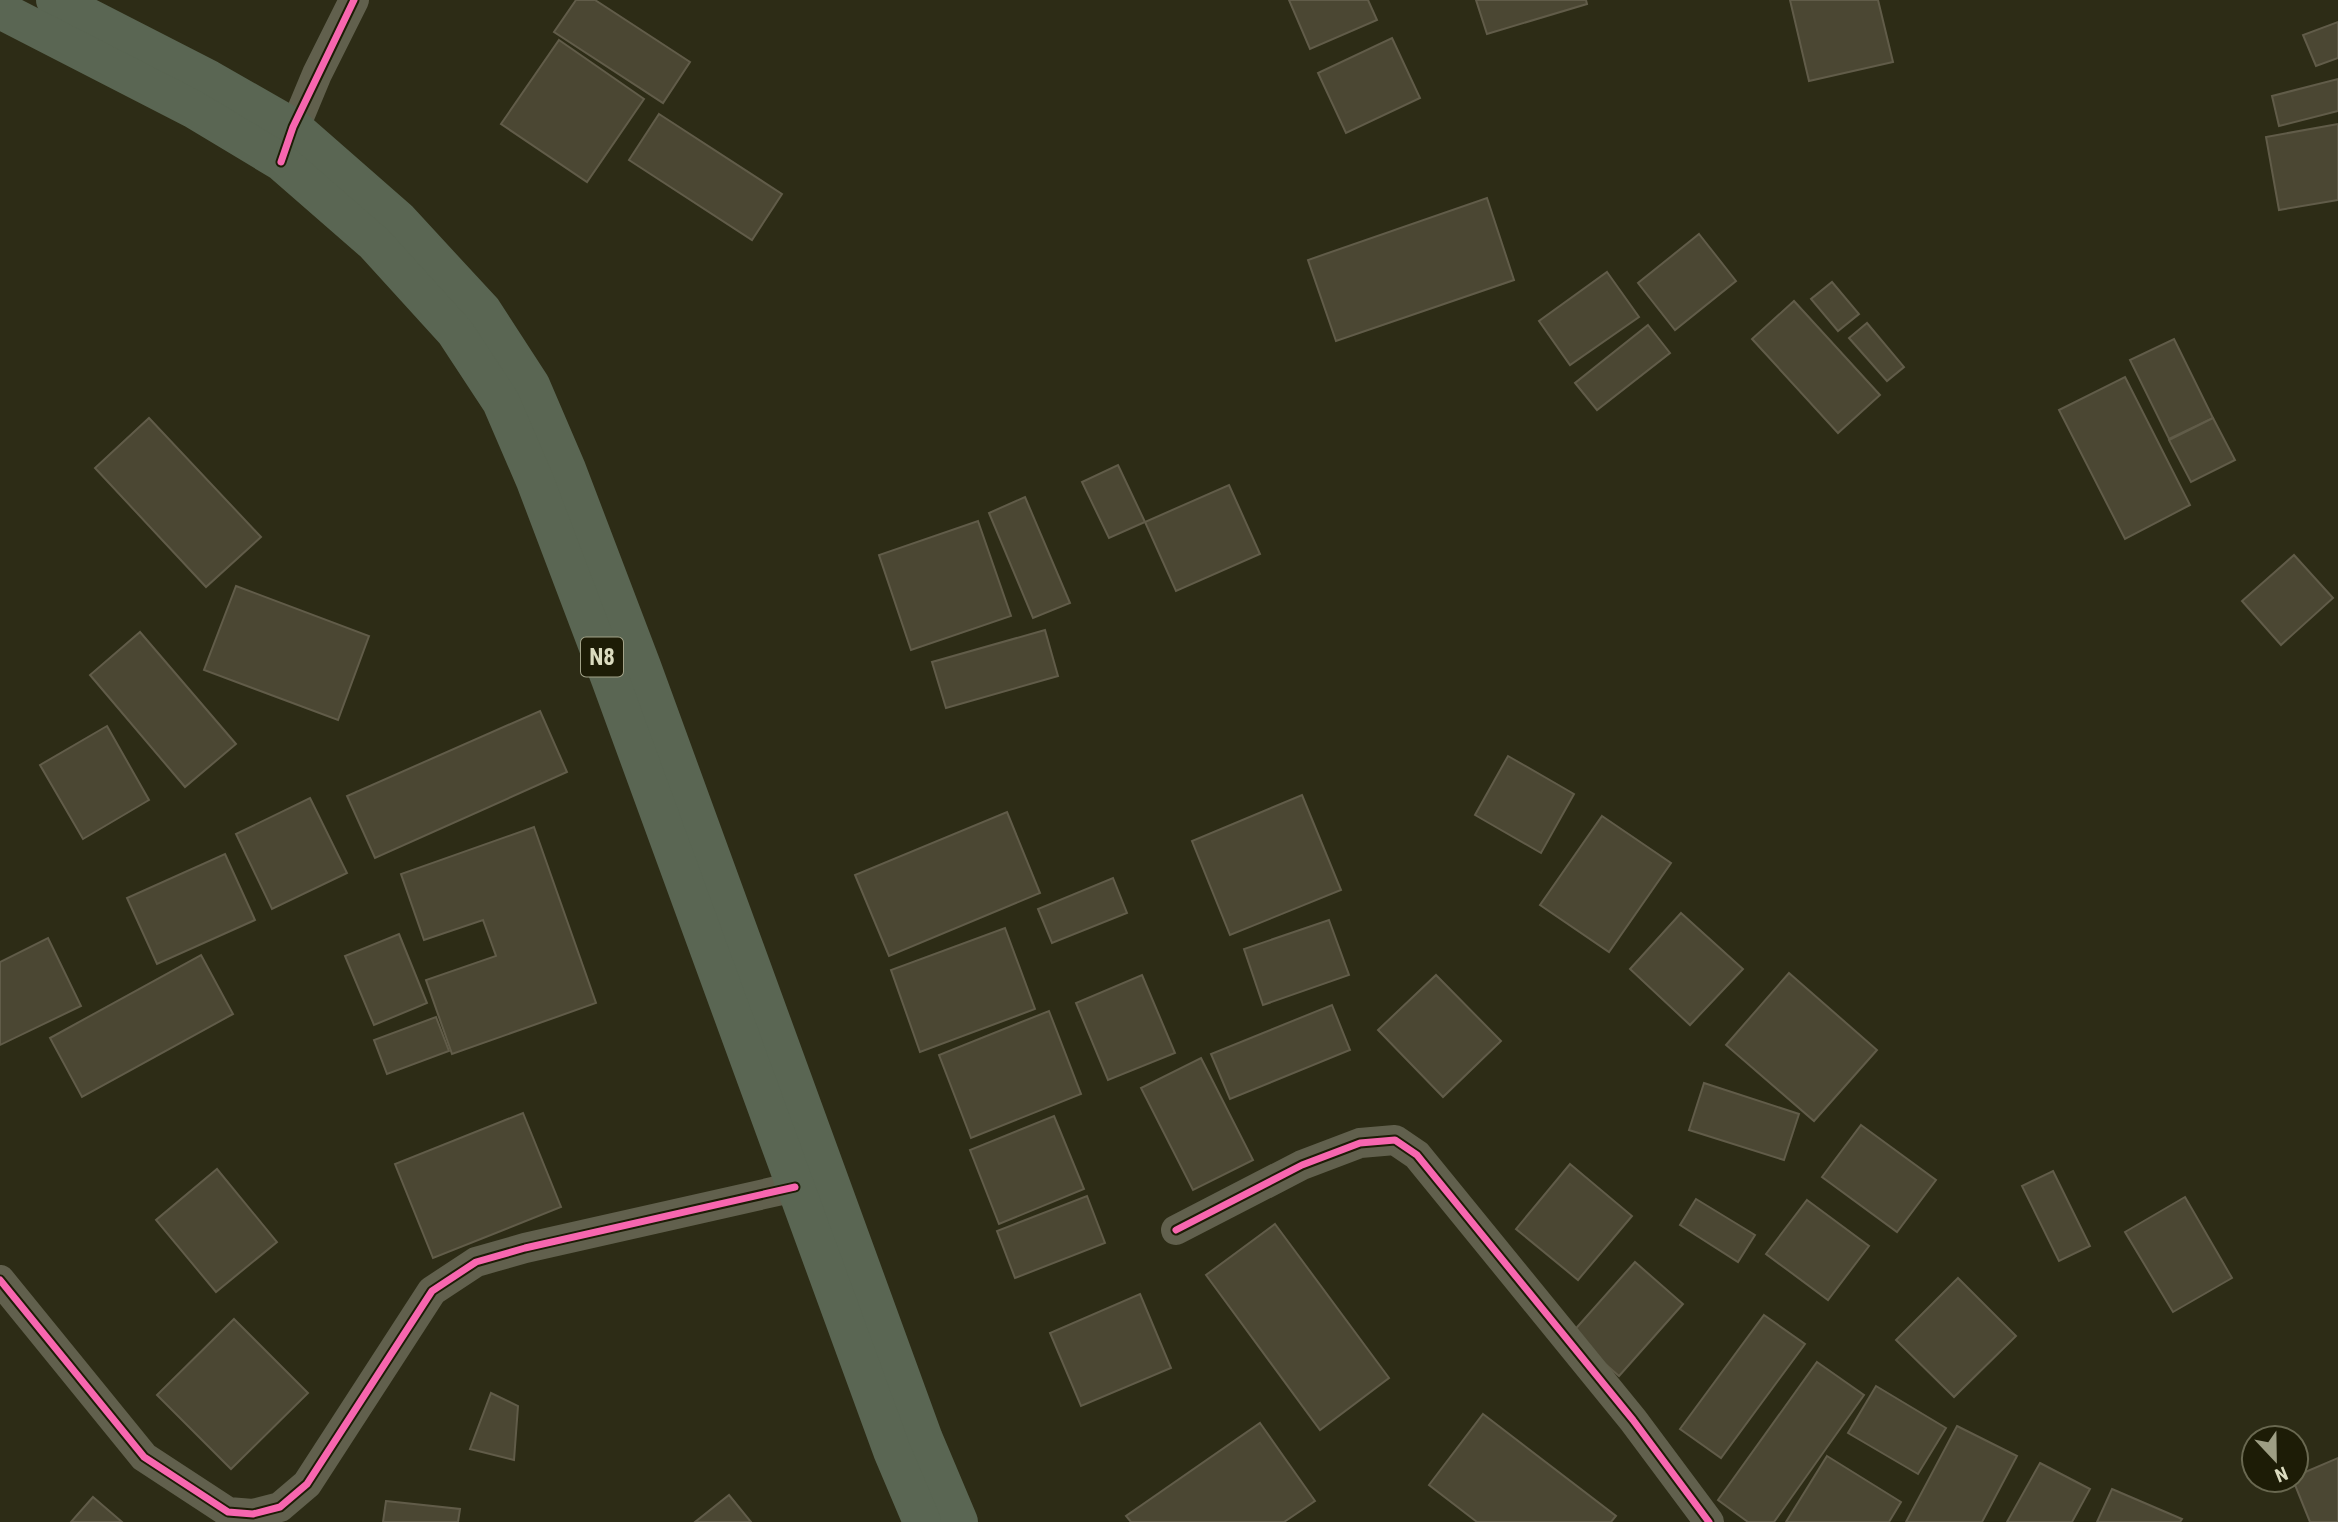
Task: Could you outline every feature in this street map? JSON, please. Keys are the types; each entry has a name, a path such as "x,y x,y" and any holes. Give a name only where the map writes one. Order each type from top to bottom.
{"highway":[{"name":"N8","path":"55,0 209,79 287,144 455,332 501,402 701,877 959,1522"},
{"name":"N8","path":"0,10 193,109 287,144"},
{"name":"N8","path":"701,877 795,1187 892,1451 922,1522"}],"street":[{"path":"287,144 354,0"},
{"path":"1176,1230 1302,1165 1360,1143 1395,1140 1417,1155 1633,1420 1709,1522"},
{"path":"0,1280 145,1457 228,1512 253,1514 280,1507 307,1484 432,1291 476,1262 525,1248 795,1187"}],"building":[{"path":"576,0 595,0 690,62 663,103 554,32"},
{"path":"1289,0 1368,0 1377,20 1310,49"},
{"path":"1476,0 1586,0 1587,4 1487,34"},
{"path":"1790,0 1878,0 1893,62 1809,81"},
{"path":"2338,22 2338,58 2316,66 2303,35"},
{"path":"1392,38 1420,98 1346,133 1318,73"},
{"path":"559,40 644,99 587,182 501,124"},
{"path":"2338,79 2338,111 2279,126 2272,96"},
{"path":"659,114 782,194 752,240 629,160"},
{"path":"2338,124 2338,200 2279,210 2266,137"},
{"path":"1487,198 1514,280 1336,341 1308,260"},
{"path":"1699,234 1736,281 1675,330 1638,283"},
{"path":"1607,272 1639,317 1570,365 1539,321"},
{"path":"1832,282 1859,314 1838,331 1811,299"},
{"path":"1794,301 1880,395 1838,433 1752,339"},
{"path":"1867,323 1904,367 1887,381 1849,338"},
{"path":"1648,325 1670,353 1597,410 1575,383"},
{"path":"2174,339 2213,418 2169,439 2130,360"},
{"path":"2125,377 2190,505 2125,539 2059,410"},
{"path":"149,418 261,537 206,587 95,468"},
{"path":"2213,418 2235,460 2191,482 2169,440"},
{"path":"1118,465 1145,522 1109,538 1082,482"},
{"path":"1229,485 1260,554 1176,591 1145,522"},
{"path":"1025,497 1070,603 1033,618 989,513"},
{"path":"978,521 1011,616 911,650 879,555"},
{"path":"2294,555 2333,598 2281,645 2242,601"},
{"path":"236,586 369,636 338,720 204,670"},
{"path":"1045,630 1058,676 946,708 932,662"},
{"path":"140,632 236,744 185,787 90,675"},
{"path":"540,711 567,772 375,858 347,796"},
{"path":"107,726 149,800 83,839 40,765"},
{"path":"1508,756 1574,794 1541,853 1475,815"},
{"path":"1302,795 1341,890 1230,935 1192,841"},
{"path":"310,798 347,873 272,909 236,834"},
{"path":"1007,812 1040,893 889,956 855,875"},
{"path":"1602,816 1671,863 1609,952 1540,905"},
{"path":"534,827 596,1003 452,1054 426,980 496,956 483,920 424,940 401,874"},
{"path":"225,854 255,920 157,964 127,898"},
{"path":"1113,878 1127,913 1052,943 1038,909"},
{"path":"1681,913 1743,969 1690,1025 1630,969"},
{"path":"1329,920 1349,975 1263,1005 1244,949"},
{"path":"1005,928 1035,1009 920,1052 891,970"},
{"path":"399,934 427,1003 374,1025 345,956"},
{"path":"48,938 81,1006 0,1045 0,962"},
{"path":"201,955 233,1014 82,1097 50,1038"},
{"path":"1789,973 1877,1050 1814,1121 1726,1045"},
{"path":"1142,975 1175,1053 1108,1080 1076,1003"},
{"path":"1436,975 1501,1041 1443,1097 1378,1030"},
{"path":"1332,1005 1350,1050 1230,1099 1211,1054"},
{"path":"1049,1011 1081,1094 971,1138 939,1055"},
{"path":"436,1017 449,1051 387,1074 374,1040"},
{"path":"1201,1058 1253,1160 1193,1190 1141,1088"},
{"path":"1704,1083 1799,1114 1784,1160 1689,1130"},
{"path":"523,1113 561,1207 433,1258 395,1164"},
{"path":"1054,1116 1084,1189 999,1224 970,1150"},
{"path":"1861,1125 1936,1180 1897,1232 1822,1177"},
{"path":"1570,1164 1632,1216 1578,1280 1516,1229"},
{"path":"217,1169 277,1242 216,1292 156,1220"},
{"path":"2053,1171 2090,1246 2059,1261 2022,1186"},
{"path":"1087,1196 1105,1243 1015,1278 997,1231"},
{"path":"2185,1197 2232,1278 2173,1312 2125,1232"},
{"path":"1696,1199 1755,1235 1738,1262 1680,1225"},
{"path":"1807,1200 1869,1246 1828,1300 1766,1254"},
{"path":"1275,1224 1389,1378 1320,1430 1206,1275"},
{"path":"1635,1262 1683,1304 1619,1376 1571,1334"},
{"path":"1958,1278 2016,1336 1954,1397 1896,1340"},
{"path":"1140,1294 1171,1368 1081,1406 1050,1333"},
{"path":"1764,1315 1805,1344 1721,1458 1680,1429"},
{"path":"234,1319 308,1393 231,1469 157,1395"},
{"path":"1817,1362 1864,1395 1774,1522 1748,1522 1718,1500"},
{"path":"1876,1386 1946,1428 1918,1474 1848,1433"},
{"path":"491,1393 518,1406 514,1460 470,1449"},
{"path":"1483,1414 1616,1516 1611,1522 1477,1522 1429,1485"},
{"path":"1260,1423 1315,1501 1284,1522 1131,1522 1126,1516"},
{"path":"1957,1426 2017,1456 1982,1522 1906,1522"},
{"path":"1827,1456 1901,1502 1889,1522 1786,1522"},
{"path":"2338,1458 2338,1522 2310,1522 2299,1494 2310,1494 2310,1470"},
{"path":"2040,1463 2090,1489 2072,1522 2007,1522"},
{"path":"2112,1489 2182,1519 2180,1522 2097,1522"},
{"path":"729,1495 751,1522 695,1522"},
{"path":"93,1497 122,1522 71,1522"},
{"path":"386,1501 460,1509 458,1522 383,1522"}],"cycle path":[{"path":"281,162 293,127 354,0"},
{"path":"1176,1230 1302,1165 1360,1143 1395,1140 1417,1155 1633,1420 1709,1522"},
{"path":"0,1280 144,1457 228,1512 253,1514 280,1507 307,1484 432,1291 476,1262 525,1248 795,1187"}]}
